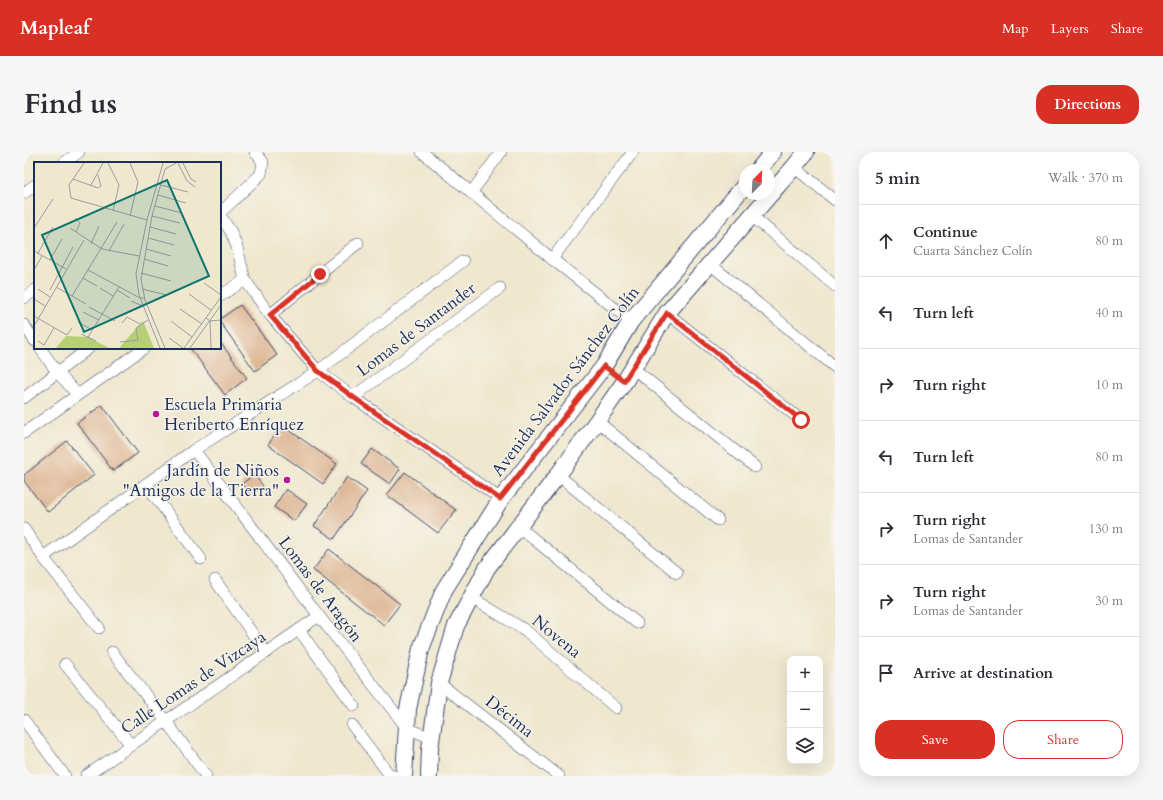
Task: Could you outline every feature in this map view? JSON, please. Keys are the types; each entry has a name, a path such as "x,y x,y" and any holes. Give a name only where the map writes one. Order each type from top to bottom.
{"street":[{"path":"65,162 79,152"},
{"path":"221,213 261,174 262,162 255,152"},
{"path":"422,152 552,259 631,321"},
{"path":"471,193 501,152"},
{"path":"552,259 633,152"},
{"path":"763,164 773,152"},
{"path":"429,776 431,738 439,683 456,626 487,568 597,421 629,375 667,313 806,152"},
{"path":"794,167 835,200"},
{"path":"24,193 34,186"},
{"name":"Avenida Salvador Sánchez Colín","path":"404,776 408,709 421,649 444,590 500,499 604,366 631,321 739,192"},
{"name":"Lomas de Santander","path":"221,216 231,232 237,246 245,280 270,315 318,371 500,499"},
{"path":"752,216 835,286"},
{"path":"270,315 358,242"},
{"name":"Lomas de Santander","path":"318,371 463,261"},
{"path":"710,264 835,367"},
{"path":"221,295 245,280"},
{"name":"Lomas de Santander","path":"353,397 500,288"},
{"path":"24,298 34,291"},
{"path":"667,313 801,420"},
{"path":"24,325 34,340"},
{"path":"41,349 57,372 77,394"},
{"path":"24,398 88,349"},
{"path":"24,433 143,349"},
{"path":"604,366 629,375 755,467"},
{"path":"44,557 194,450 318,371"},
{"path":"597,421 718,520"},
{"name":"Lomas de Aragón","path":"194,450 407,728 431,738"},
{"path":"558,474 677,573"},
{"path":"146,484 201,559"},
{"path":"519,527 637,623"},
{"path":"24,529 99,628"},
{"path":"215,580 266,653"},
{"name":"Novena","path":"472,598 525,630 616,708"},
{"name":"Calle Lomas de Vizcaya","path":"86,776 320,616"},
{"path":"299,630 354,706"},
{"path":"112,652 166,721 206,776"},
{"path":"65,664 131,745"},
{"name":"Décima","path":"439,683 560,776"},
{"path":"24,720 65,776"},
{"path":"352,725 389,774 394,776"}],"building":[{"path":"240,305 277,355 255,371 221,323 221,318"},
{"path":"221,343 247,378 225,395 191,349 221,349"},
{"path":"102,405 138,453 113,471 77,423"},
{"path":"282,425 337,464 323,484 268,445"},
{"path":"67,441 94,475 48,512 24,481 24,475"},
{"path":"372,449 400,469 390,484 361,464"},
{"path":"405,472 456,510 438,533 387,495"},
{"path":"254,474 263,486 251,495 242,484"},
{"path":"347,477 367,491 334,539 314,526"},
{"path":"286,489 307,504 294,521 274,507"},
{"path":"329,549 400,604 384,625 313,570"}],"place":[{"name":"Escuela Primaria Heriberto Enríquez","path":"156,414"},
{"name":"Jardín de Niños \"Amigos de la Tierra\"","path":"287,480"}],"route":[{"path":"320,274 270,315 318,371 500,499 604,366 624,381 667,313 801,420"}]}
